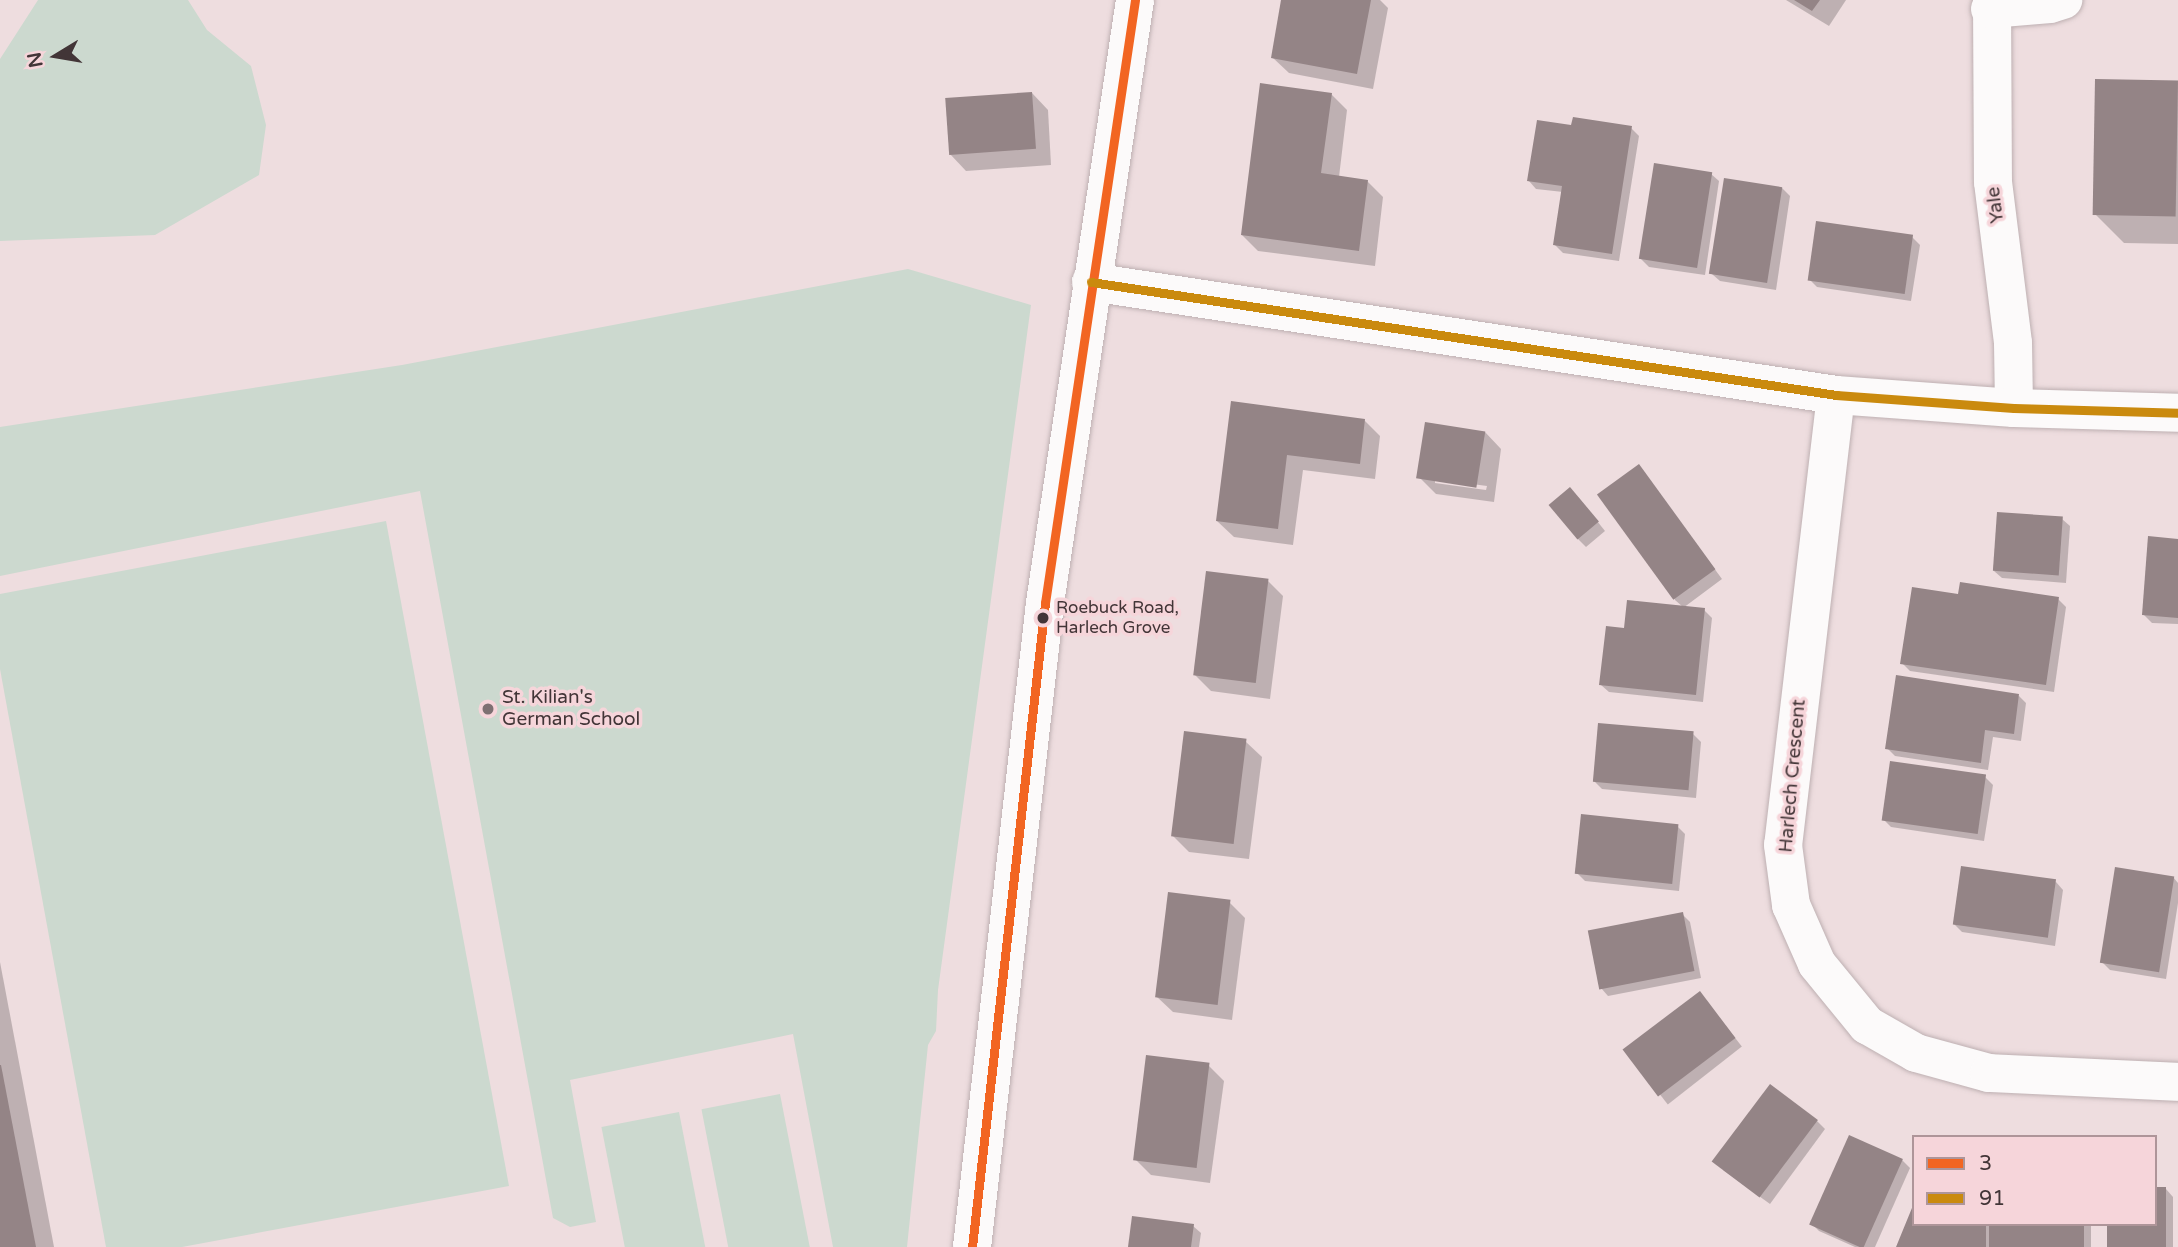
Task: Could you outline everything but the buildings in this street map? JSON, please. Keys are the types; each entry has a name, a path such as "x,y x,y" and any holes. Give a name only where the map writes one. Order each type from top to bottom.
{"street":[{"path":"972,1247 1045,603 1135,0"},
{"path":"1991,4 2050,4 2063,0"},
{"name":"Yale","path":"1991,4 1993,182 2013,343 2014,408"},
{"path":"1091,282 1836,395 2014,408 2178,413"},
{"name":"Harlech Crescent","path":"1836,395 1783,845 1791,905 1817,964 1867,1025 1916,1053 1989,1073 2178,1082"}],"shaded area":[{"path":"38,0 188,0 207,30 251,66 266,125 259,175 155,235 0,241 0,59"},
{"path":"908,269 1031,305 938,990 936,1031 928,1045 907,1247 833,1247 793,1034 570,1080 596,1222 570,1227 553,1218 420,491 0,576 0,427 402,365"},
{"path":"386,521 509,1186 182,1247 106,1247 0,669 0,594"},
{"path":"780,1094 810,1247 728,1247 701,1109"},
{"path":"679,1112 705,1247 625,1247 601,1127"}],"transit line":[{"name":"3","path":"972,1247 1045,603 1135,0"},
{"name":"91","path":"1091,282 1836,395 2014,408 2178,413"}],"place":[{"name":"Roebuck Road, Harlech Grove","path":"1043,618"},
{"name":"St. Kilian's German School","path":"488,709"}]}
